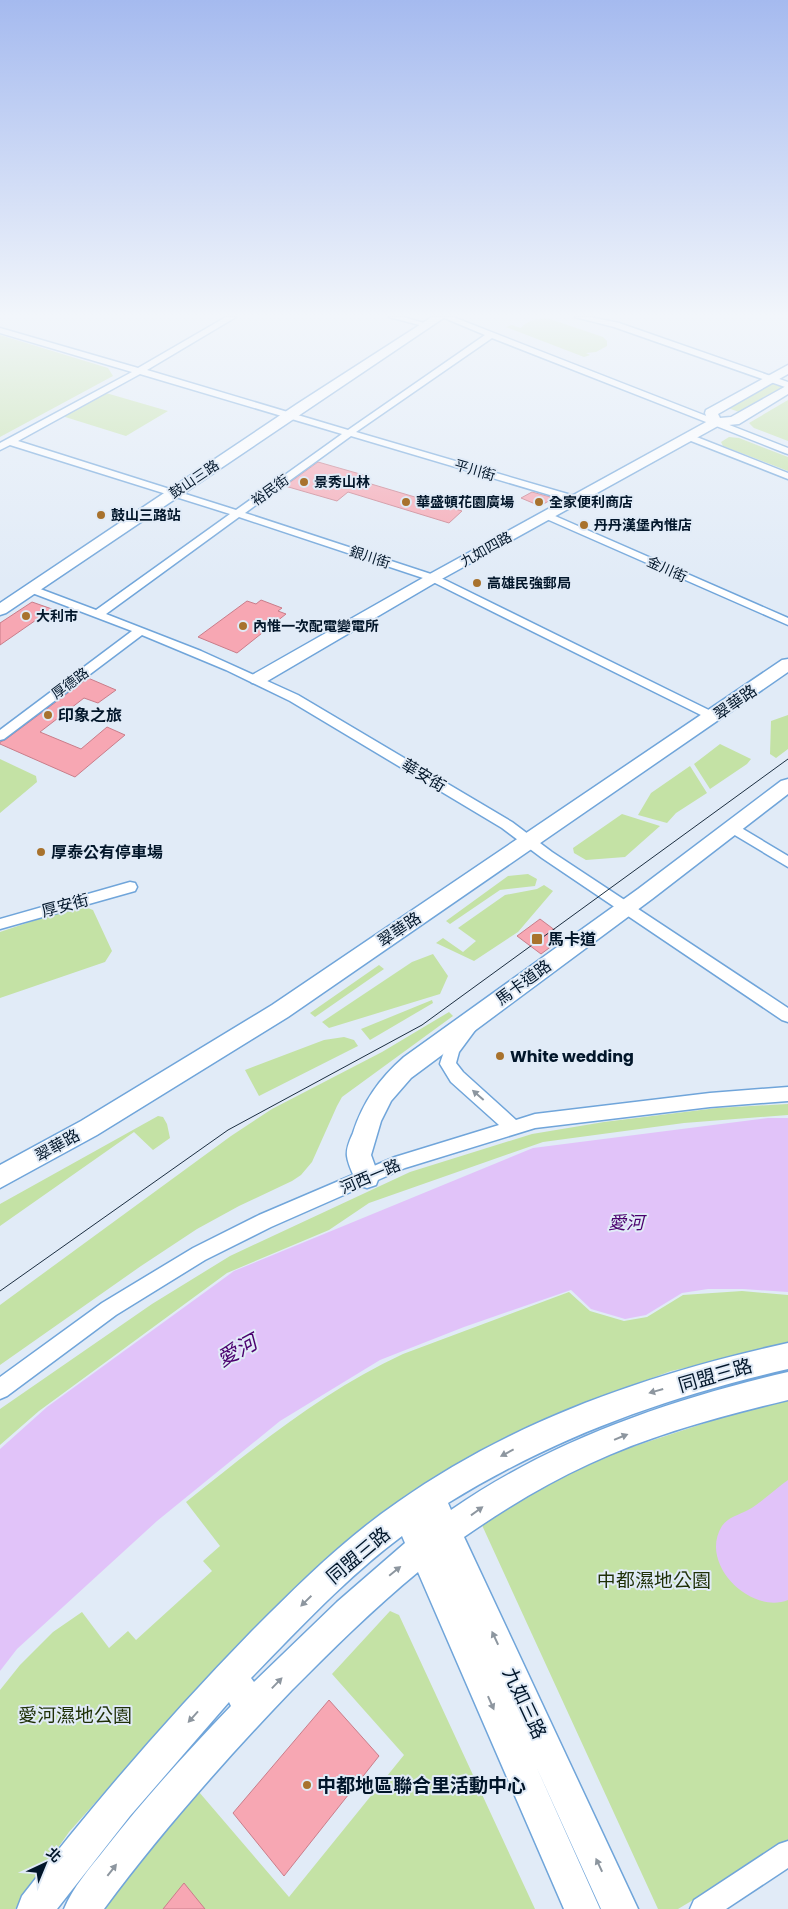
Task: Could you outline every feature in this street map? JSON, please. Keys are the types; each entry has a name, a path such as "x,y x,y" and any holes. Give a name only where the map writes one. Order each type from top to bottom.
{"street":[{"path":"5,444 75,406"},
{"name":"平川街","path":"255,406 574,499"},
{"name":"鼓山三路","path":"2,606 31,589 303,406"},
{"name":"裕民街","path":"98,614 387,406"},
{"path":"675,406 788,451"},
{"path":"715,422 711,413 723,406"},
{"name":"九如四路","path":"258,679 433,578 715,422 734,422 760,406"},
{"path":"689,437 788,476"},
{"name":"銀川街","path":"5,444 174,493 433,578 713,717"},
{"name":"金川街","path":"546,515 788,622"},
{"name":"華安街","path":"31,589 258,679 365,739 507,826 788,1016"},
{"name":"厚德路","path":"0,736 140,631"},
{"name":"翠華路","path":"0,1177 88,1128 280,1011 788,664"},
{"name":"馬卡道路","path":"367,1177 359,1156 370,1115 381,1094 412,1064 626,908 788,785"},
{"path":"733,828 788,862"},
{"name":"厚安街","path":"0,924 130,887"},
{"path":"484,1011 452,1050 448,1064 457,1077 514,1128"},
{"name":"河西一路","path":"0,1389 81,1328 164,1274 236,1235 401,1162 535,1121 710,1100 788,1094"},
{"name":"同盟三路","path":"35,1909 140,1776 230,1677 356,1552 419,1506 471,1472 544,1434 641,1396 748,1364 788,1356"},
{"name":"同盟三路","path":"82,1909 162,1806 311,1647 378,1585 435,1541 490,1502 562,1461 651,1425 767,1390 788,1386"},
{"name":"九如三路","path":"419,1506 620,1909"},
{"name":"九如三路","path":"435,1541 582,1909"},
{"path":"230,1677 253,1708"},
{"path":"703,1909 788,1853"}],"green space":[{"path":"0,406 57,406 0,437"},
{"path":"81,406 151,406 168,411 126,436 62,416"},
{"path":"732,406 750,406 739,412 728,408"},
{"path":"778,406 788,406 788,441 754,428 749,423"},
{"path":"729,437 739,438 788,457 788,471 723,446 721,442"},
{"path":"788,715 788,749 776,758 770,754 771,721"},
{"path":"720,744 751,759 747,764 710,789 694,764"},
{"path":"0,759 36,776 37,782 0,813"},
{"path":"690,766 707,793 676,813 667,823 638,815 651,793"},
{"path":"622,814 660,826 625,857 586,860 574,853 573,848"},
{"path":"528,874 537,879 535,886 500,890 450,924 446,921 508,876"},
{"path":"544,885 553,891 518,932 474,961 436,943 443,938 463,952 476,941 458,928 505,895 537,889"},
{"path":"80,905 93,910 112,951 105,962 0,998 0,932"},
{"path":"433,954 448,976 440,994 329,1028 322,1022 412,962"},
{"path":"379,965 384,969 315,1017 310,1013"},
{"path":"432,1000 433,1003 370,1040 361,1029"},
{"path":"449,1012 453,1016 342,1097 312,1162 301,1175 197,1229 0,1365 0,1305 231,1136 272,1109 382,1052"},
{"path":"344,1037 354,1040 358,1046 259,1096 245,1070 324,1040"},
{"path":"788,1104 788,1115 684,1123 543,1142 369,1203 329,1230 227,1273 39,1411 0,1445 0,1409 152,1304 230,1256 410,1172 532,1134 604,1122 717,1108"},
{"path":"158,1116 163,1117 167,1124 170,1138 153,1150 134,1132 0,1226 0,1204"},
{"name":"愛河濕地公園","path":"742,1291 788,1295 788,1345 671,1371 580,1405 510,1439 264,1627 207,1677 69,1832 15,1909 0,1909 0,1690 20,1665 53,1632 82,1612 109,1648 128,1631 136,1640 212,1571 203,1561 220,1546 186,1502 290,1421 345,1385 403,1354 569,1292 590,1311 624,1321 647,1317 683,1295"},
{"name":"中都濕地公園","path":"788,1399 788,1843 678,1909 658,1909 481,1523 583,1463 760,1405"},
{"path":"390,1611 399,1615 535,1909 95,1909 193,1785 289,1897 404,1755 332,1674"}],"water":[{"name":"愛河","path":"768,1118 788,1118 788,1292 708,1289 682,1293 646,1315 625,1319 591,1309 571,1290 464,1327 380,1360 280,1421 157,1521 17,1649 0,1671 0,1449 47,1407 234,1271 533,1148"},
{"path":"788,1480 788,1600 774,1603 759,1600 745,1593 732,1583 723,1570 717,1556 716,1541 722,1526 727,1520 753,1507"}],"building":[{"path":"318,462 367,476 361,481 462,511 449,523 348,492 337,501 285,486"},
{"name":"全家便利商店","path":"532,492 554,498 540,506 521,498"},
{"name":"內惟一次配電變電所","path":"261,600 282,608 278,611 286,614 237,653 198,637 247,601 256,604"},
{"name":"大利市","path":"32,602 52,609 0,645 0,623"},
{"name":"印象之旅","path":"88,678 116,690 98,703 84,698 40,732 81,749 107,727 125,735 75,777 0,744 0,742"},
{"path":"540,919 564,937 541,954 517,936"},
{"name":"中都地區聯合里活動中心","path":"329,1700 379,1756 284,1876 233,1813"},
{"path":"184,1883 205,1909 163,1909"}],"tram line":[{"path":"0,1291 228,1130 422,1025 788,759"}],"place":[{"name":"景秀山林","path":"304,482"},
{"name":"華盛頓花園廣場","path":"406,502"},
{"name":"全家便利商店","path":"539,502"},
{"name":"鼓山三路站","path":"101,515"},
{"name":"丹丹漢堡內惟店","path":"584,525"},
{"name":"高雄民強郵局","path":"477,583"},
{"name":"大利市","path":"26,616"},
{"name":"內惟一次配電變電所","path":"243,626"},
{"name":"印象之旅","path":"48,715"},
{"name":"厚泰公有停車場","path":"41,852"},
{"name":"馬卡道","path":"537,939"},
{"name":"White wedding","path":"500,1056"},
{"name":"中都地區聯合里活動中心","path":"307,1785"}]}
